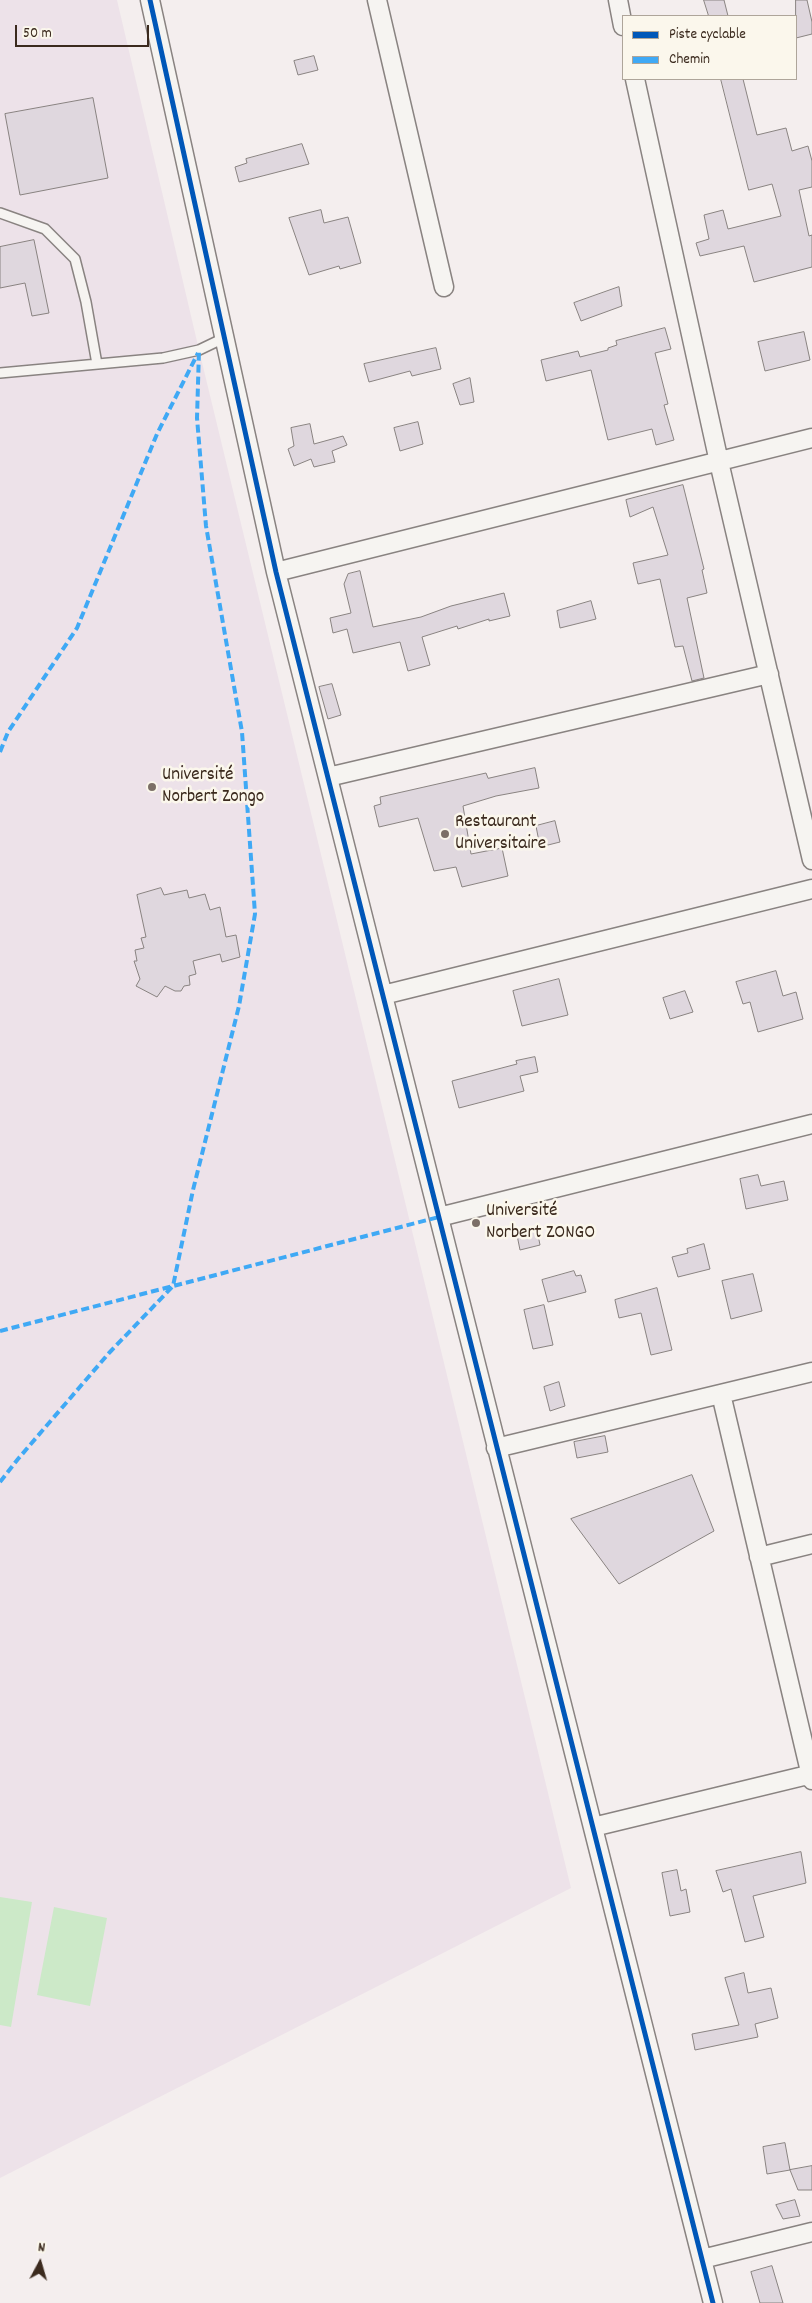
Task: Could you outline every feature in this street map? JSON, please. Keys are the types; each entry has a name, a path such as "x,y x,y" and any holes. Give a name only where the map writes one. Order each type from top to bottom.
{"street":[{"path":"150,0 276,572 713,2303"},
{"path":"377,0 444,287"},
{"path":"618,0 622,21"},
{"path":"635,80 719,462 812,860"},
{"path":"276,572 812,438"},
{"path":"328,777 769,674"},
{"path":"383,995 812,888"},
{"path":"439,1217 812,1124"},
{"path":"496,1448 812,1372"},
{"path":"593,1827 812,1776 720,1394"},
{"path":"759,1557 812,1544"},
{"path":"702,2259 812,2232"}],"lane":[{"path":"0,213 45,229 75,259 86,302 97,364"},
{"path":"0,373 163,358 199,350 224,338"}],"shaded area":[{"name":"Université Norbert Zongo","path":"0,0 117,0 199,350 571,1888 0,2178"}],"green space":[{"path":"0,1897 32,1902 11,2027 0,2025"},
{"path":"54,1907 107,1918 90,2006 37,1995"}],"building":[{"path":"704,0 724,0 728,15 709,15"},
{"path":"796,0 807,0 812,22 812,34 797,38"},
{"path":"314,56 318,70 298,75 294,61"},
{"path":"721,80 743,80 757,135 786,128 792,151 808,146 812,161 812,187 799,190 809,236 812,235 812,267 754,282 744,246 700,256 696,243 709,239 704,215 723,210 728,229 781,216 772,184 749,190"},
{"path":"93,98 108,178 20,195 5,114"},
{"path":"302,144 309,164 239,182 235,167 247,163 246,159"},
{"path":"321,210 324,223 348,217 361,263 340,269 339,266 309,275 289,218"},
{"path":"34,240 49,313 32,316 25,283 0,288 0,247"},
{"path":"619,287 622,306 581,321 574,303"},
{"path":"665,328 671,349 655,353 668,404 664,405 674,440 656,445 652,429 608,440 591,370 546,381 541,360 578,351 580,357 608,350 608,348 617,345 616,341"},
{"path":"804,332 810,360 765,371 758,342"},
{"path":"436,348 441,369 412,376 410,371 369,382 364,364"},
{"path":"470,378 474,402 460,405 453,384"},
{"path":"418,422 423,444 400,451 394,428"},
{"path":"310,424 314,444 343,436 347,445 332,451 335,462 314,467 311,459 294,466 288,449 294,446 291,428"},
{"path":"683,485 704,569 702,570 707,593 687,598 704,678 692,681 683,646 675,647 660,579 638,584 633,563 668,555 653,507 630,517 626,500"},
{"path":"360,571 373,627 421,617 451,606 504,593 510,616 489,621 489,619 458,629 457,626 422,637 430,665 408,671 400,642 353,653 347,629 333,633 330,618 351,613 344,584 348,574"},
{"path":"591,601 596,619 560,628 557,611"},
{"path":"332,684 341,715 328,719 319,687"},
{"path":"535,768 539,788 496,796 463,806 471,854 502,848 508,876 462,887 456,867 434,871 418,818 379,827 374,806 381,804 380,797 486,773 488,778"},
{"path":"555,821 560,842 540,847 536,826"},
{"path":"161,888 164,895 187,890 189,898 205,894 210,910 220,907 226,937 236,935 240,957 222,962 220,954 193,961 196,974 189,976 190,985 184,986 181,991 175,991 165,986 157,997 136,986 140,979 134,961 137,961 135,950 144,948 141,938 146,937 137,895"},
{"path":"776,971 783,996 796,992 803,1019 758,1032 750,1002 743,1004 736,982"},
{"path":"559,979 568,1015 522,1026 513,991"},
{"path":"685,991 693,1012 670,1019 663,998"},
{"path":"535,1057 538,1072 520,1076 524,1091 459,1108 452,1081 517,1064 516,1061"},
{"path":"758,1175 761,1186 784,1181 788,1200 746,1209 740,1179"},
{"path":"537,1230 540,1245 520,1250 517,1235"},
{"path":"704,1244 710,1269 678,1277 672,1257 688,1253 687,1249"},
{"path":"574,1271 576,1276 581,1275 586,1292 548,1302 542,1280"},
{"path":"753,1274 762,1311 731,1319 722,1281"},
{"path":"657,1288 672,1350 651,1355 641,1313 619,1318 615,1300"},
{"path":"544,1305 553,1345 533,1349 524,1310"},
{"path":"559,1382 565,1406 550,1411 544,1387"},
{"path":"605,1436 608,1452 577,1458 574,1442"},
{"path":"692,1475 714,1531 619,1584 571,1519"},
{"path":"801,1852 806,1883 753,1896 764,1937 745,1942 731,1889 723,1892 716,1871"},
{"path":"677,1870 681,1891 686,1889 690,1912 670,1916 662,1873"},
{"path":"744,1973 748,1993 771,1988 778,2018 755,2024 758,2037 695,2050 692,2034 739,2025 725,1978"},
{"path":"785,2143 790,2170 767,2174 763,2147"},
{"path":"812,2166 812,2190 798,2190 790,2170"},
{"path":"795,2200 800,2216 783,2219 776,2205"},
{"path":"772,2266 783,2303 760,2303 751,2272"}],"marked path":[{"path":"0,1482 109,1353 173,1286 193,1190 239,1006 255,914 242,732 206,526 197,418 199,350"},
{"path":"0,752 8,732 77,628 157,434 198,353"},
{"path":"0,1331 439,1217"}],"cycle path":[{"path":"150,0 276,572 713,2303"}],"place":[{"name":"Université Norbert Zongo","path":"152,787"},
{"name":"Restaurant Universitaire","path":"445,834"},
{"name":"Université Norbert ZONGO","path":"476,1223"}]}
